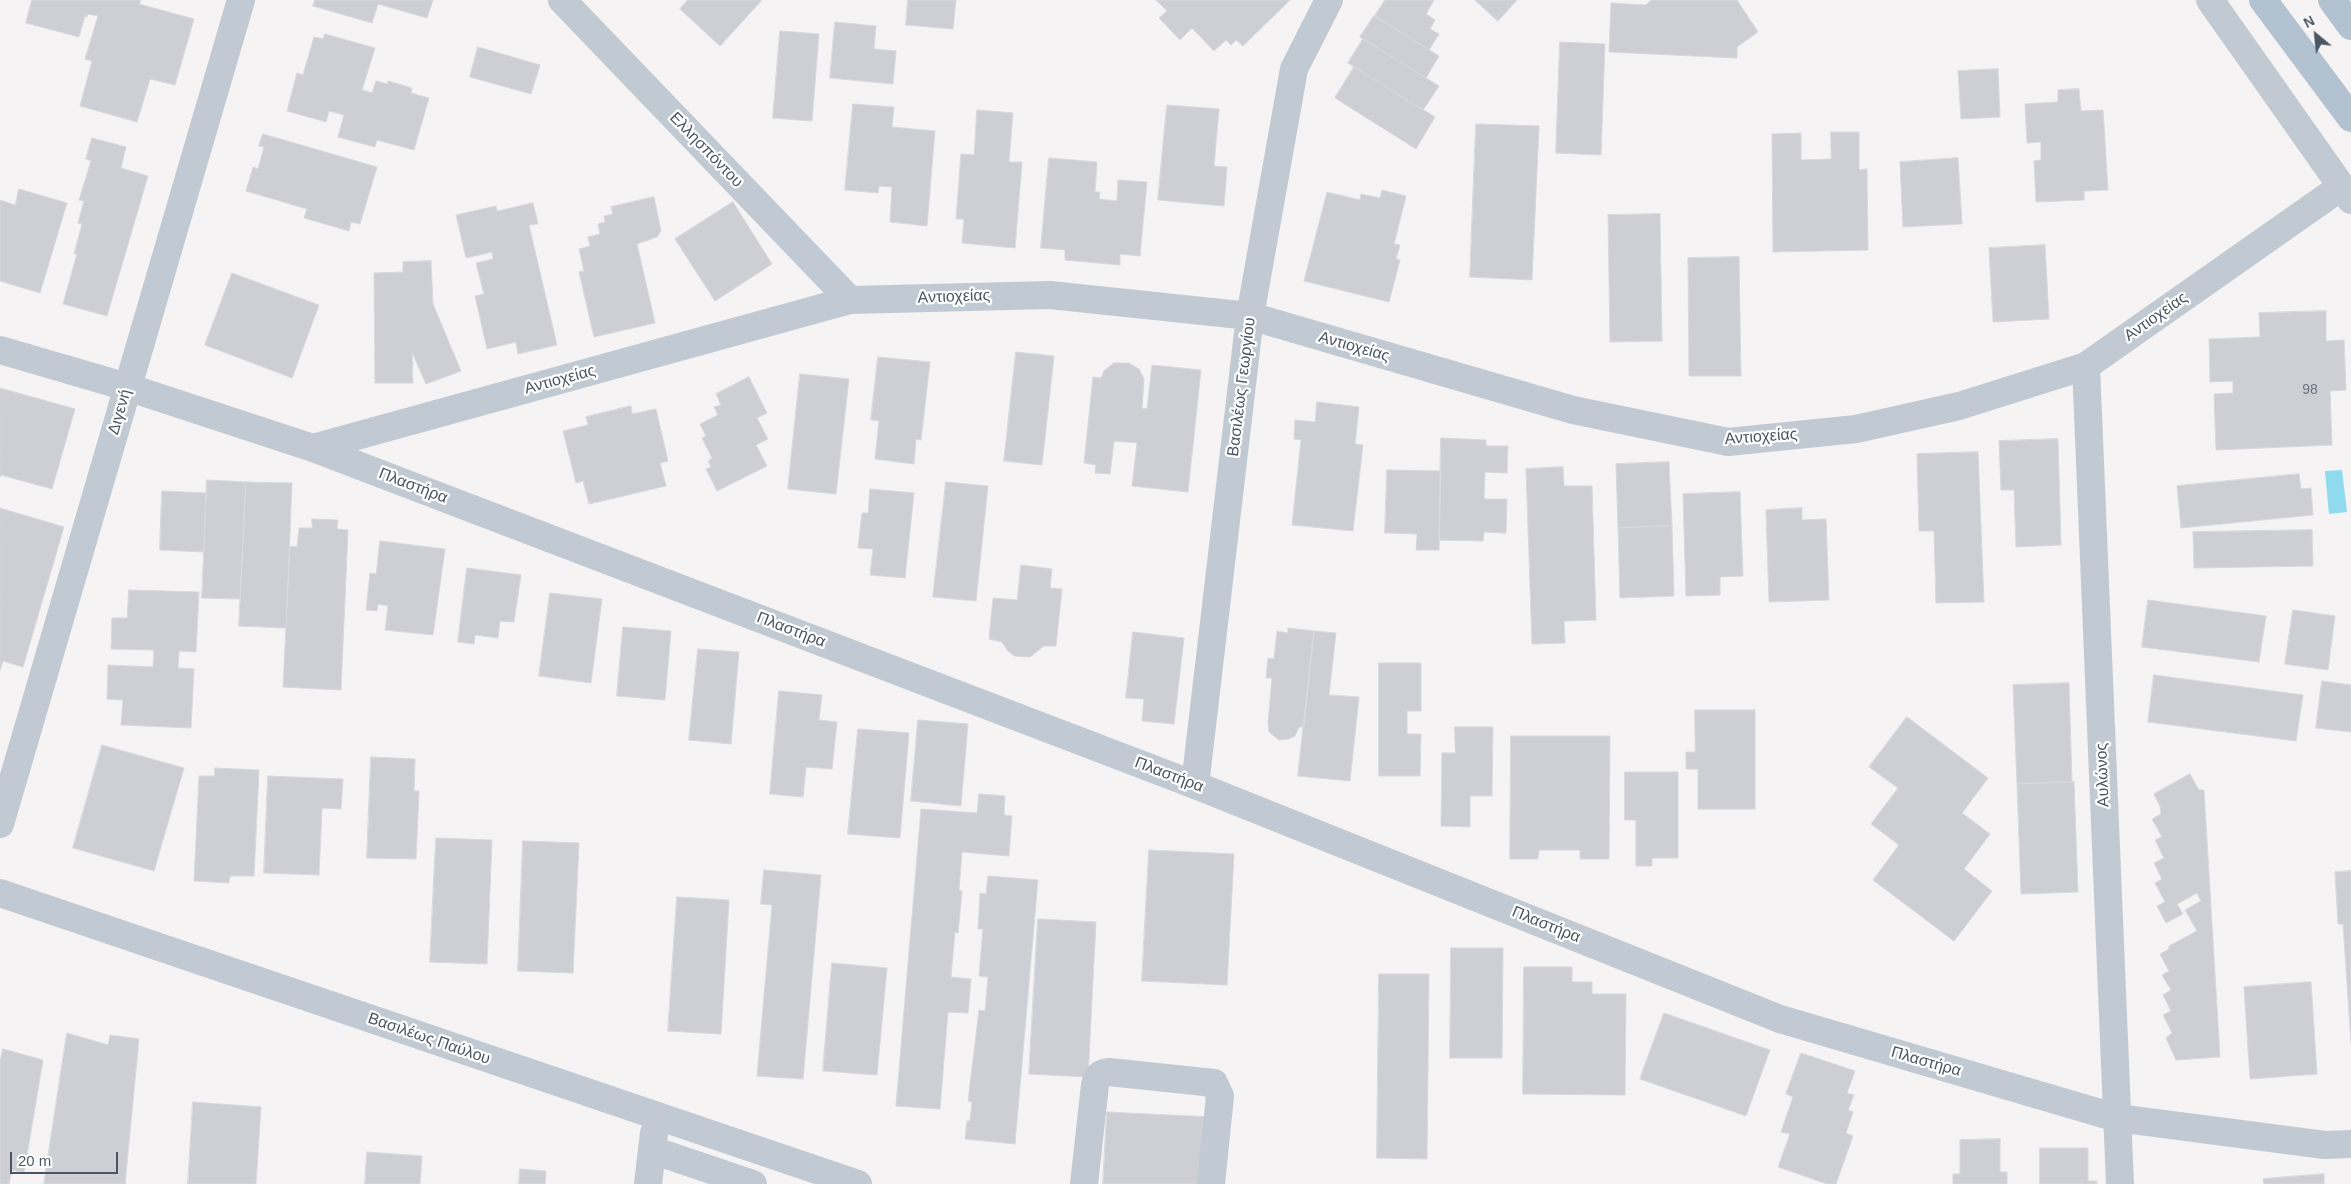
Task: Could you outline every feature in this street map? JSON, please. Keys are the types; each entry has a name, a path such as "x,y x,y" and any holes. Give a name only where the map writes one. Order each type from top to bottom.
{"main road":[{"path":"2263,0 2351,118"},
{"path":"2332,0 2351,26"}],"street":[{"name":"Διγενή","path":"0,824 241,0"},
{"name":"Ελλησπόντου","path":"562,0 850,300"},
{"name":"Βασιλέως Γεωργίου","path":"1195,784 1250,316 1294,69 1328,0"},
{"path":"2210,0 2346,194"},
{"name":"Αντιοχείας","path":"313,448 850,300 1050,294 1250,316 1573,410 1728,442 1856,429 1959,406 2086,366 2346,194"},
{"name":"Πλαστήρα","path":"0,350 127,387 313,448 1195,784 1780,1019 2117,1118 2325,1146 2351,1144"},
{"name":"Αυλώνος","path":"2086,366 2120,1184"},
{"name":"Βασιλέως Παύλου","path":"0,893 858,1184"},
{"path":"1084,1184 1095,1085 1097,1077 1102,1073 1109,1072 1214,1082 1220,1096 1211,1184"},
{"path":"648,1184 656,1117"},
{"path":"652,1150 754,1184"}],"water":[{"path":"2342,470 2347,512 2329,514 2325,471"}],"building":[{"path":"32,0 141,0 139,4 194,19 175,85 150,79 137,122 80,106 92,61 85,59 98,16 88,14 87,17 85,16 79,37 26,23"},
{"path":"315,0 433,0 427,18 378,4 372,23 313,6"},
{"path":"688,0 762,0 720,46 680,9"},
{"path":"908,0 956,0 953,29 906,25"},
{"path":"1156,0 1290,0 1243,46 1236,40 1231,45 1226,40 1214,51 1192,28 1180,40 1159,18 1167,11"},
{"path":"1385,0 1434,0 1426,14 1435,20 1430,29 1439,34 1429,50 1375,16"},
{"path":"1475,0 1517,0 1498,21"},
{"path":"1652,0 1737,0 1758,32 1737,47 1737,58 1609,52 1611,3 1645,5"},
{"path":"1374,16 1439,56 1426,78 1360,37"},
{"path":"835,22 876,26 874,49 896,51 893,84 830,78"},
{"path":"780,31 819,34 812,121 773,118"},
{"path":"325,34 375,48 362,90 372,93 376,81 387,84 388,81 412,88 411,93 429,98 414,150 377,140 375,147 338,137 344,115 329,111 326,122 287,111 297,73 303,75 314,37 323,39"},
{"path":"1363,39 1439,86 1423,110 1348,63"},
{"path":"1560,42 1605,44 1601,155 1556,153"},
{"path":"478,47 540,65 531,94 470,77"},
{"path":"1354,67 1435,117 1416,149 1335,98"},
{"path":"1998,69 2000,117 1961,119 1958,71"},
{"path":"2079,89 2081,111 2103,110 2108,190 2084,191 2084,200 2036,202 2034,161 2041,160 2041,142 2027,143 2025,104 2058,102 2058,90"},
{"path":"853,104 894,107 892,127 935,131 927,226 890,222 892,187 879,186 878,193 845,190"},
{"path":"1167,105 1219,109 1214,166 1227,167 1224,206 1158,200"},
{"path":"977,110 1013,113 1009,162 1022,162 1015,248 962,243 964,219 956,219 961,154 974,155"},
{"path":"1476,124 1539,126 1532,280 1470,277"},
{"path":"1831,132 1859,132 1859,170 1867,169 1868,250 1773,252 1772,134 1801,133 1801,160 1831,159"},
{"path":"263,134 377,167 360,224 351,222 349,231 304,218 307,209 246,191 253,167 258,169 264,147 259,146"},
{"path":"92,138 126,147 121,168 148,176 107,316 63,304 77,254 74,254 82,224 78,223 84,201 79,200 91,161 86,159"},
{"path":"1049,158 1097,162 1095,192 1100,192 1099,199 1117,201 1118,180 1147,182 1140,256 1120,254 1120,265 1065,260 1065,250 1041,248"},
{"path":"1958,158 1962,224 1903,227 1900,162"},
{"path":"19,189 67,203 40,293 0,281 0,200 15,205"},
{"path":"1382,190 1406,196 1394,244 1400,245 1396,259 1400,260 1389,302 1304,281 1327,192 1360,200 1361,194 1380,198"},
{"path":"654,197 661,231 657,237 637,244 655,323 594,337 579,272 584,271 579,249 590,246 588,237 600,234 598,224 605,222 604,216 613,214 611,207"},
{"path":"733,202 772,264 715,301 675,239"},
{"path":"533,203 538,224 529,225 557,345 518,354 516,342 487,349 475,296 484,294 476,263 493,259 492,252 466,258 456,215 496,206 497,211"},
{"path":"1660,214 1662,341 1610,342 1608,215"},
{"path":"2045,245 2049,319 1993,322 1989,248"},
{"path":"1739,257 1741,376 1689,376 1688,258"},
{"path":"431,261 433,304 461,371 426,384 412,352 413,383 375,383 374,273 403,272 403,262"},
{"path":"232,273 319,305 292,378 205,345"},
{"path":"2326,311 2326,341 2344,340 2346,390 2330,391 2332,445 2216,450 2214,394 2233,393 2233,381 2210,382 2209,339 2260,337 2259,313"},
{"path":"1016,352 1054,356 1042,465 1004,461"},
{"path":"878,357 930,362 921,440 916,439 914,464 875,459 879,421 871,420"},
{"path":"1114,363 1129,363 1139,369 1144,379 1142,408 1147,409 1152,365 1201,370 1188,492 1132,486 1137,443 1114,441 1110,474 1095,473 1096,465 1084,463 1093,377 1101,378 1104,371"},
{"path":"800,374 849,379 836,494 788,489"},
{"path":"749,377 767,413 757,418 768,439 756,445 767,466 717,491 706,469 711,467 708,461 712,458 702,438 706,436 700,424 718,415 714,407 721,405 716,394"},
{"path":"0,388 75,409 52,489 1,475 0,477"},
{"path":"1317,402 1359,407 1355,444 1363,445 1353,531 1292,525 1301,440 1294,439 1295,420 1315,422"},
{"path":"631,406 632,414 656,409 668,461 660,463 666,486 589,504 583,481 576,483 563,431 588,425 586,417"},
{"path":"1441,438 1486,440 1486,446 1508,446 1507,473 1485,472 1484,499 1507,499 1506,533 1484,532 1483,541 1439,540"},
{"path":"2058,439 2061,545 2016,547 2014,490 2001,490 1999,441"},
{"path":"1978,452 1984,602 1936,603 1934,531 1919,531 1917,454"},
{"path":"1669,462 1672,526 1618,528 1616,464"},
{"path":"1563,467 1564,486 1592,486 1596,620 1564,621 1565,643 1532,644 1526,469"},
{"path":"1387,470 1441,471 1439,550 1416,550 1417,534 1385,533"},
{"path":"2299,474 2301,489 2311,488 2313,515 2181,528 2177,486"},
{"path":"207,480 246,482 240,599 202,598"},
{"path":"246,482 292,483 286,628 239,626"},
{"path":"946,482 988,486 976,601 933,597"},
{"path":"870,489 914,493 905,578 870,575 873,549 858,548 862,513 868,513"},
{"path":"162,491 206,493 204,552 160,550"},
{"path":"1740,492 1743,576 1720,577 1720,595 1686,596 1683,494"},
{"path":"0,508 64,527 23,667 3,661 0,670"},
{"path":"1802,508 1802,520 1826,519 1829,600 1769,602 1766,510"},
{"path":"312,519 338,520 337,529 348,530 341,690 283,687 290,546 297,547 299,528 312,528"},
{"path":"1672,526 1674,596 1620,598 1618,528"},
{"path":"2312,530 2313,566 2194,568 2193,532"},
{"path":"380,541 445,549 433,635 385,630 388,606 378,604 377,611 366,610 370,573 376,574"},
{"path":"1021,565 1052,569 1050,588 1062,589 1056,646 1044,646 1030,657 1014,656 1002,642 989,639 993,598 1017,600"},
{"path":"467,568 521,575 514,622 500,621 498,638 475,635 474,644 458,642"},
{"path":"129,590 199,592 196,652 179,651 178,668 194,669 191,728 121,725 123,700 107,699 108,665 153,667 154,650 111,649 112,618 127,618"},
{"path":"550,593 602,599 591,683 539,676"},
{"path":"2148,600 2266,616 2259,662 2142,647"},
{"path":"2293,610 2335,616 2328,670 2285,664"},
{"path":"623,627 671,631 665,700 617,696"},
{"path":"1288,628 1314,631 1304,727 1299,727 1295,736 1279,740 1269,732 1272,678 1266,678 1268,658 1274,659 1277,631 1288,633"},
{"path":"1314,631 1336,633 1329,695 1359,697 1350,781 1298,776"},
{"path":"1133,632 1184,638 1174,724 1142,721 1144,699 1126,698"},
{"path":"698,649 739,652 731,744 689,740"},
{"path":"1379,663 1421,663 1421,711 1407,711 1407,734 1421,734 1420,776 1379,776"},
{"path":"2154,675 2303,695 2296,741 2148,722"},
{"path":"2322,681 2351,685 2351,732 2316,728"},
{"path":"2069,683 2072,782 2017,784 2013,685"},
{"path":"779,691 822,695 819,720 837,722 832,769 806,767 803,797 770,794"},
{"path":"1695,710 1755,710 1755,809 1698,809 1698,769 1686,769 1686,752 1695,752"},
{"path":"1907,717 1988,778 1962,813 1990,834 1964,869 1992,891 1954,941 1873,880 1899,845 1871,824 1898,788 1869,767"},
{"path":"918,720 968,724 961,806 911,801"},
{"path":"1455,727 1493,727 1492,796 1470,796 1470,827 1441,826 1442,753 1455,753"},
{"path":"858,729 909,733 900,838 848,834"},
{"path":"1511,736 1610,736 1609,859 1580,859 1580,850 1539,850 1538,859 1510,859"},
{"path":"102,745 184,768 154,871 73,848"},
{"path":"371,757 415,759 414,791 419,791 416,859 367,858"},
{"path":"215,768 259,770 254,876 230,876 229,883 194,881 199,776 214,776"},
{"path":"1625,772 1678,772 1678,858 1652,858 1652,866 1636,866 1636,820 1625,820"},
{"path":"2190,774 2199,790 2204,790 2220,1057 2176,1060 2166,1038 2172,1033 2163,1015 2171,1011 2163,995 2171,990 2162,975 2169,971 2160,954 2169,949 2169,946 2197,931 2185,910 2201,901 2197,893 2177,904 2183,914 2166,923 2157,906 2165,902 2155,883 2162,879 2154,863 2164,858 2155,840 2162,837 2152,819 2161,814 2160,806 2154,794"},
{"path":"268,776 343,779 341,809 322,808 319,875 264,873"},
{"path":"2074,782 2078,892 2021,894 2017,784"},
{"path":"979,794 1005,796 1004,815 1012,816 1009,856 962,852 959,890 962,891 958,933 955,932 951,977 971,979 968,1013 948,1012 940,1109 896,1106 921,809 977,813"},
{"path":"436,838 492,840 487,964 430,962"},
{"path":"523,841 579,843 573,973 518,971"},
{"path":"1149,850 1234,854 1227,985 1142,981"},
{"path":"764,870 821,875 803,1079 757,1076 772,905 761,904"},
{"path":"2351,871 2351,1044 2343,924 2338,924 2335,872"},
{"path":"988,876 1038,880 1015,1144 965,1139 967,1121 970,1121 972,1102 968,1101 979,1010 985,1011 988,977 979,976 983,929 978,929 980,893 986,894"},
{"path":"677,897 729,900 721,1034 668,1031"},
{"path":"1038,919 1096,922 1088,1077 1029,1074"},
{"path":"1451,948 1503,948 1502,1058 1450,1058"},
{"path":"832,963 887,968 877,1075 823,1071"},
{"path":"1524,967 1572,967 1572,982 1592,982 1592,994 1626,994 1625,1095 1523,1094"},
{"path":"1379,974 1429,974 1427,1159 1377,1158"},
{"path":"2311,982 2317,1074 2250,1079 2244,987"},
{"path":"1664,1013 1770,1050 1746,1116 1640,1079"},
{"path":"67,1033 108,1045 110,1035 139,1039 125,1184 44,1184"},
{"path":"3,1049 43,1060 24,1173 12,1170 9,1184 0,1184 0,1062"},
{"path":"1801,1053 1855,1071 1847,1093 1854,1095 1848,1110 1853,1112 1846,1133 1853,1136 1836,1184 1827,1184 1778,1167 1790,1134 1781,1132 1793,1097 1786,1094"},
{"path":"193,1102 261,1107 256,1184 188,1184"},
{"path":"1107,1112 1212,1117 1205,1184 1103,1184"},
{"path":"2000,1139 2000,1172 2007,1172 2007,1184 1953,1184 1953,1174 1960,1174 1960,1140"},
{"path":"2040,1148 2088,1148 2088,1181 2097,1181 2097,1184 2040,1184"},
{"path":"367,1152 422,1156 420,1184 365,1184"},
{"path":"520,1169 546,1171 545,1184 519,1184"},
{"path":"2324,1174 2324,1184 2264,1184 2263,1179"}]}
